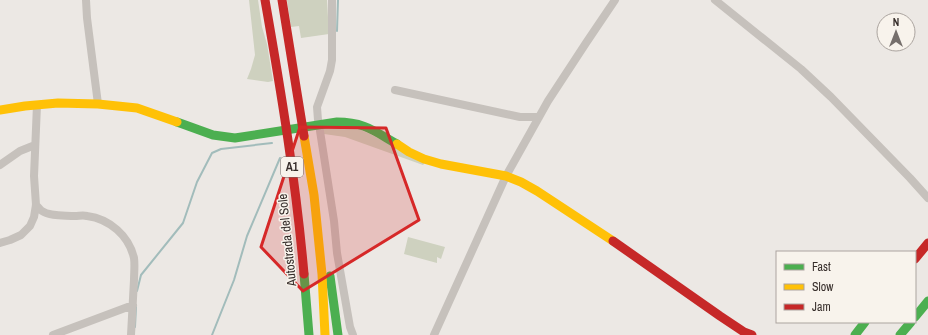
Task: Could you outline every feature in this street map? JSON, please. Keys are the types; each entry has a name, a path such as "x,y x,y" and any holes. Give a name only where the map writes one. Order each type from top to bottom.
{"main road":[{"name":"Autostrada del Sole","path":"265,0 282,95 300,225 309,335"},
{"name":"A1","path":"282,0 314,195 328,258 338,335"},
{"path":"0,110 58,103 98,104 137,108 213,135 235,138 337,122 359,124 368,127 409,152 424,158 441,164 506,176 521,182 622,247 744,332 752,335"},
{"name":"A1","path":"314,195 322,274 325,335"},
{"path":"916,258 928,243"},
{"path":"305,335 306,289"},
{"path":"916,316 928,301"},
{"path":"855,335 864,323"},
{"path":"900,335 910,323"}],"street":[{"path":"86,0 98,104"},
{"path":"434,335 506,176 539,117 570,67 615,0"},
{"path":"715,0 801,69 831,97 928,198"},
{"path":"332,1 332,60 330,71 317,107 321,125 337,253 350,327 353,335"},
{"path":"395,90 520,117 539,117"},
{"path":"0,243 21,235 30,226 34,217 36,205 34,176 37,105"},
{"path":"0,165 20,151 35,145"},
{"path":"36,205 41,211 48,214 88,216 101,220 111,224 121,232 132,250 134,260 131,335"},
{"path":"53,335 132,305"}],"highlighted area":[{"path":"300,127 386,128 419,220 303,291 261,247"}],"green space":[{"path":"249,0 258,0 273,81 268,82 247,79 255,55"},
{"path":"287,0 327,0 329,34 301,38 299,26 291,27"},
{"path":"325,125 354,127 425,163 423,165 345,137 324,134 322,131"},
{"path":"408,237 445,247 441,259 437,257 437,263 404,254"}],"waterway":[{"path":"337,31 338,0"},
{"path":"137,291 141,275 183,223 197,182 212,153 221,149 272,143"},
{"path":"212,335 234,280 247,236 280,158"},
{"path":"135,327 136,307"}],"traffic: fast":[{"path":"177,122 213,135 235,138 337,122 346,122 375,131 397,144"},
{"path":"304,274 309,335"},
{"path":"330,276 338,335"},
{"path":"916,316 928,301"},
{"path":"855,335 864,323"},
{"path":"900,335 910,323"}],"traffic: slow":[{"path":"0,110 58,103 98,104 137,108 177,122"},
{"path":"304,136 314,195 322,274 325,335"},
{"path":"397,144 424,159 441,164 506,176 521,182 613,241"}],"traffic: jam":[{"path":"265,0 288,137 304,274"},
{"path":"282,0 304,136"},
{"path":"613,241 720,316 744,332 752,335"},
{"path":"916,258 928,243"}]}
